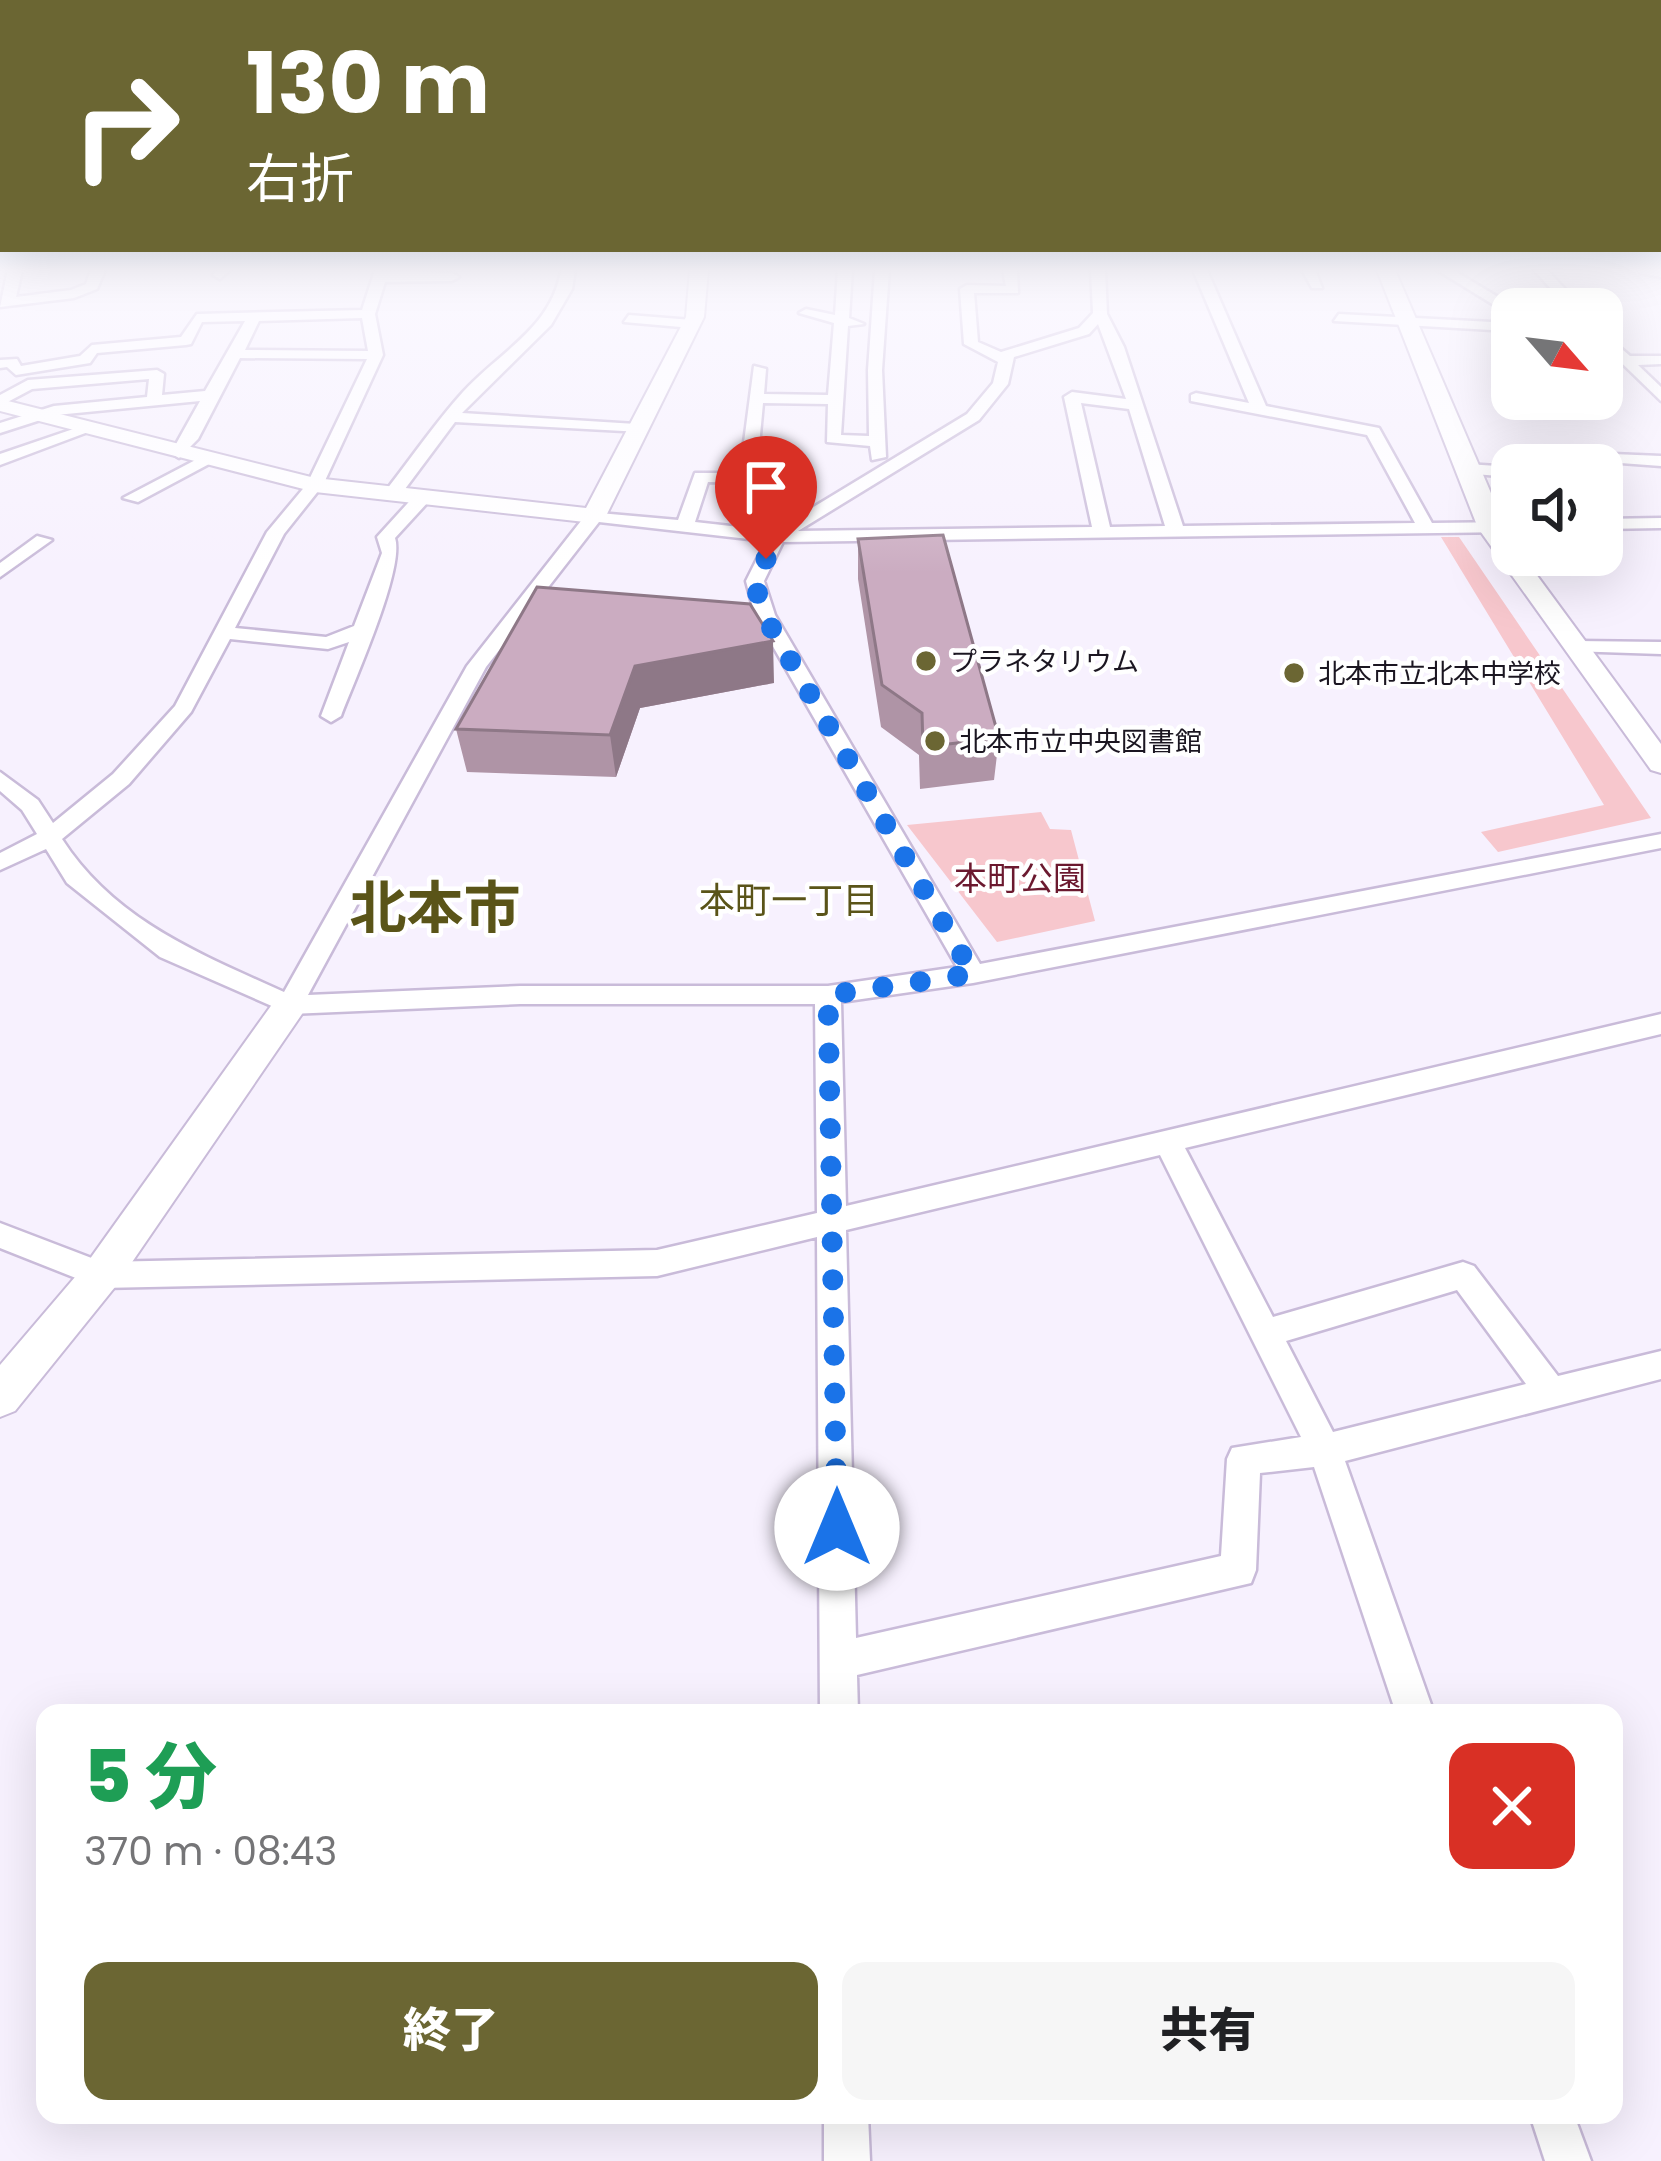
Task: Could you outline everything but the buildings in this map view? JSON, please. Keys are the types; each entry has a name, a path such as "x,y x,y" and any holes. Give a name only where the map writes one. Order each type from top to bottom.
{"street":[{"path":"179,453 197,434 211,395 227,371"},
{"path":"0,862 50,837 156,744 184,708 276,532 315,484 369,371"},
{"path":"393,494 474,389 494,371"},
{"path":"0,1397 101,1275 290,1005 477,666 534,608 594,516 667,371"},
{"path":"685,527 701,477 748,478 759,371"},
{"path":"836,371 833,440 875,440"},
{"path":"877,371 875,440 881,474"},
{"path":"973,974 755,616 754,581 777,537 973,417 1000,384 1003,371"},
{"path":"1122,371 1175,529"},
{"path":"1243,371 1260,410"},
{"path":"1426,371 1467,469 1491,510"},
{"path":"1636,371 1661,396"},
{"path":"0,403 28,385 157,374 154,400"},
{"path":"0,428 41,416 211,395"},
{"path":"1102,531 1072,397 1136,405"},
{"path":"756,398 833,400"},
{"path":"1196,398 1372,431 1426,528"},
{"path":"0,403 206,460 315,484 777,537 1491,527"},
{"path":"452,417 636,430"},
{"path":"0,460 88,429"},
{"path":"1623,459 1661,460"},
{"path":"133,498 206,460"},
{"path":"1467,469 1491,471"},
{"path":"331,716 391,553 386,537 423,497"},
{"path":"1623,524 1653,523 1661,538"},
{"path":"0,572 43,540"},
{"path":"1532,576 1661,764"},
{"path":"223,633 328,643 367,628"},
{"path":"1577,647 1661,648"},
{"path":"0,779 30,805 75,877 152,939 290,1005 520,995 828,995 973,974 1661,841"},
{"path":"828,995 839,1704"},
{"path":"0,1235 101,1275 657,1263 1661,1024"},
{"path":"1166,1139 1325,1450 1412,1704"},
{"path":"1264,1334 1463,1275 1551,1393"},
{"path":"838,1660 1238,1570 1244,1459 1325,1450 1661,1365"},
{"path":"846,2124 847,2161"},
{"path":"1555,2124 1568,2161"}],"green space":[{"path":"1441,537 1459,537 1651,818 1498,852 1481,832 1604,805"},
{"name":"本町公園","path":"1041,812 1050,829 1071,830 1095,921 997,942 907,825"}],"place":[{"name":"プラネタリウム","path":"926,661"},
{"name":"北本市立北本中学校","path":"1294,673"},
{"name":"北本市立中央図書館","path":"935,741"}],"district":[{"name":"本町一丁目","path":"789,900"},
{"name":"北本市","path":"435,908"}],"route":[{"path":"766,559 754,581 764,615 973,974 828,995 837,1528"}]}
